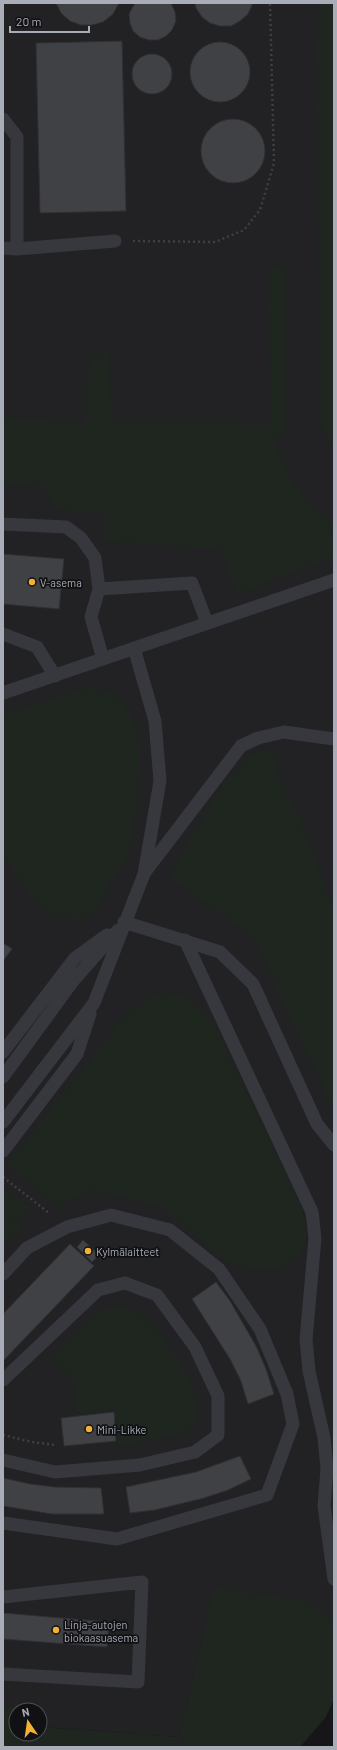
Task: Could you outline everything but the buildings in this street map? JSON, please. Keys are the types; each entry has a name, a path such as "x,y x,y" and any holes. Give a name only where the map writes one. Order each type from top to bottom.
{"lane":[{"path":"3,120 17,137 17,248"},
{"path":"3,248 115,241"},
{"path":"3,524 66,527 81,538 95,558 99,588 91,617 103,659"},
{"path":"3,693 334,580"},
{"path":"99,588 192,583 208,623"},
{"path":"3,634 36,647 55,676"},
{"path":"3,1151 77,1054 124,922 144,874 160,781 155,722 134,648"},
{"path":"144,874 241,746 258,738 284,732 334,739"},
{"path":"124,922 220,952 253,984 317,1124 334,1145"},
{"path":"3,1052 75,958 124,922"},
{"path":"3,1077 74,981 124,922"},
{"path":"185,940 312,1212 315,1238 306,1340 309,1371 324,1438 327,1469 324,1506 334,1579"},
{"path":"3,1122 94,1003"},
{"path":"3,1274 27,1248 67,1227 111,1215 170,1230 219,1269 260,1329 287,1394 293,1424 266,1495 117,1538 3,1522"},
{"path":"3,1380 98,1290 125,1283 157,1295 195,1347 218,1396 218,1435 195,1452 140,1465 55,1472 3,1460"},
{"path":"3,1597 142,1582 138,1682 3,1674"}],"path":[{"path":"115,241 215,242 244,230 260,210 274,163 270,3"},
{"path":"3,1177 67,1227"},
{"path":"3,1435 32,1442 55,1445"}],"shaded area":[{"path":"3,3 334,3 334,1641 207,1620 179,1737 48,1728 48,1702 8,1702 8,1706 3,1706"},
{"path":"317,3 334,3 334,449 328,440 319,417"},
{"path":"285,267 285,434 273,439 290,480 310,504 328,519 334,544 334,557 236,594 221,549 105,541 105,515 50,508 47,488 3,484 3,417 85,424 90,354 109,354 112,421 271,425 269,268"},
{"path":"85,688 103,689 118,698 134,718 140,753 137,811 127,856 95,912 84,920 54,918 33,900 3,854 3,714"},
{"path":"269,750 274,754 282,786 299,816 334,910 334,1112 257,945 246,932 173,879 172,870 226,780 250,755"},
{"path":"161,993 186,998 197,1005 214,1024 303,1212 307,1233 302,1251 291,1264 271,1270 238,1266 216,1254 162,1208 94,1190 78,1196 60,1209 6,1166 124,1017 142,1001"},
{"path":"3,1185 33,1210 13,1222 24,1229 3,1247"},
{"path":"120,1305 138,1313 154,1327 163,1337 184,1370 191,1385 197,1413 194,1424 185,1433 154,1440 118,1445 114,1410 78,1414 71,1377 51,1358 91,1318 110,1307"},
{"path":"214,1588 307,1601 334,1622 334,1698 326,1717 300,1747 3,1747 3,1706 8,1706 8,1742 48,1742 48,1728 179,1737"}],"place":[{"name":"V-asema","path":"32,582"},
{"name":"Kylmälaitteet","path":"88,1251"},
{"name":"Mini-Likke","path":"89,1429"},
{"name":"Linja-autojen biokaasuasema","path":"56,1630"}]}
